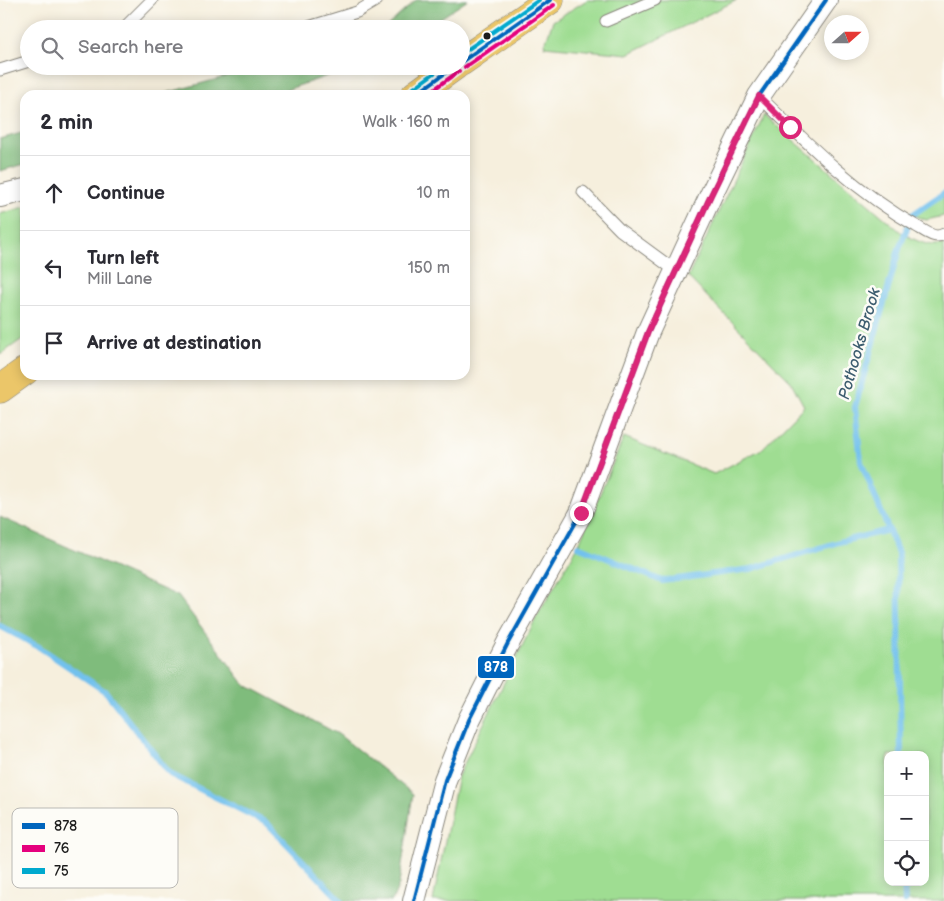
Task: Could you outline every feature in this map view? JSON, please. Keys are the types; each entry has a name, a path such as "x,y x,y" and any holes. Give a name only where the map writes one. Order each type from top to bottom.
{"highway":[{"path":"470,56 550,0"},
{"path":"421,90 442,75"},
{"path":"0,389 20,375"}],"street":[{"path":"414,901 442,789 468,720 581,513 648,332 759,96 826,0"},
{"path":"0,196 20,191"}],"lane":[{"path":"132,20 152,0"},
{"path":"354,0 357,12"},
{"path":"331,20 357,12 377,0"},
{"path":"606,21 655,0"},
{"path":"0,70 20,64"},
{"path":"759,96 836,169 896,215 936,236 944,234"},
{"path":"583,192 620,230 676,271"}],"green space":[{"path":"416,0 468,0 438,20 394,20"},
{"path":"587,0 737,0 628,54 544,46 553,21"},
{"path":"232,75 330,75 286,90 177,90"},
{"path":"764,115 902,233 917,241 928,244 944,244 944,901 433,901 458,776 536,618 578,546 624,437 714,474 762,449 804,406 791,382 688,277"},
{"path":"20,133 20,165 0,171 0,139"},
{"path":"944,193 944,216 926,220 912,215"},
{"path":"20,208 20,341 0,355 0,214"},
{"path":"0,517 178,596 244,684 338,734 413,794 399,884 392,901 341,901 267,823 170,774 106,692 39,647 0,626"}],"waterway":[{"name":"Pothooks Brook","path":"901,751 898,553 861,462 855,407 899,249 912,215 944,193"},
{"path":"578,546 662,581 751,569 839,542 889,530"},
{"path":"0,626 39,647 106,692 170,774 267,823 341,901"},
{"name":"Pothooks Brook","path":"904,886 905,901"}],"transit line":[{"name":"75","path":"470,48 539,0"},
{"name":"878","path":"470,56 550,0"},
{"name":"878","path":"414,901 445,780 469,720 508,643 581,513 648,332 759,96 826,0"},
{"name":"76","path":"470,64 554,5"},
{"name":"75","path":"411,90 432,75"},
{"name":"878","path":"422,90 443,75"},
{"name":"76","path":"433,90 454,75"}],"route":[{"path":"581,513 648,332 759,96 790,127"}]}
